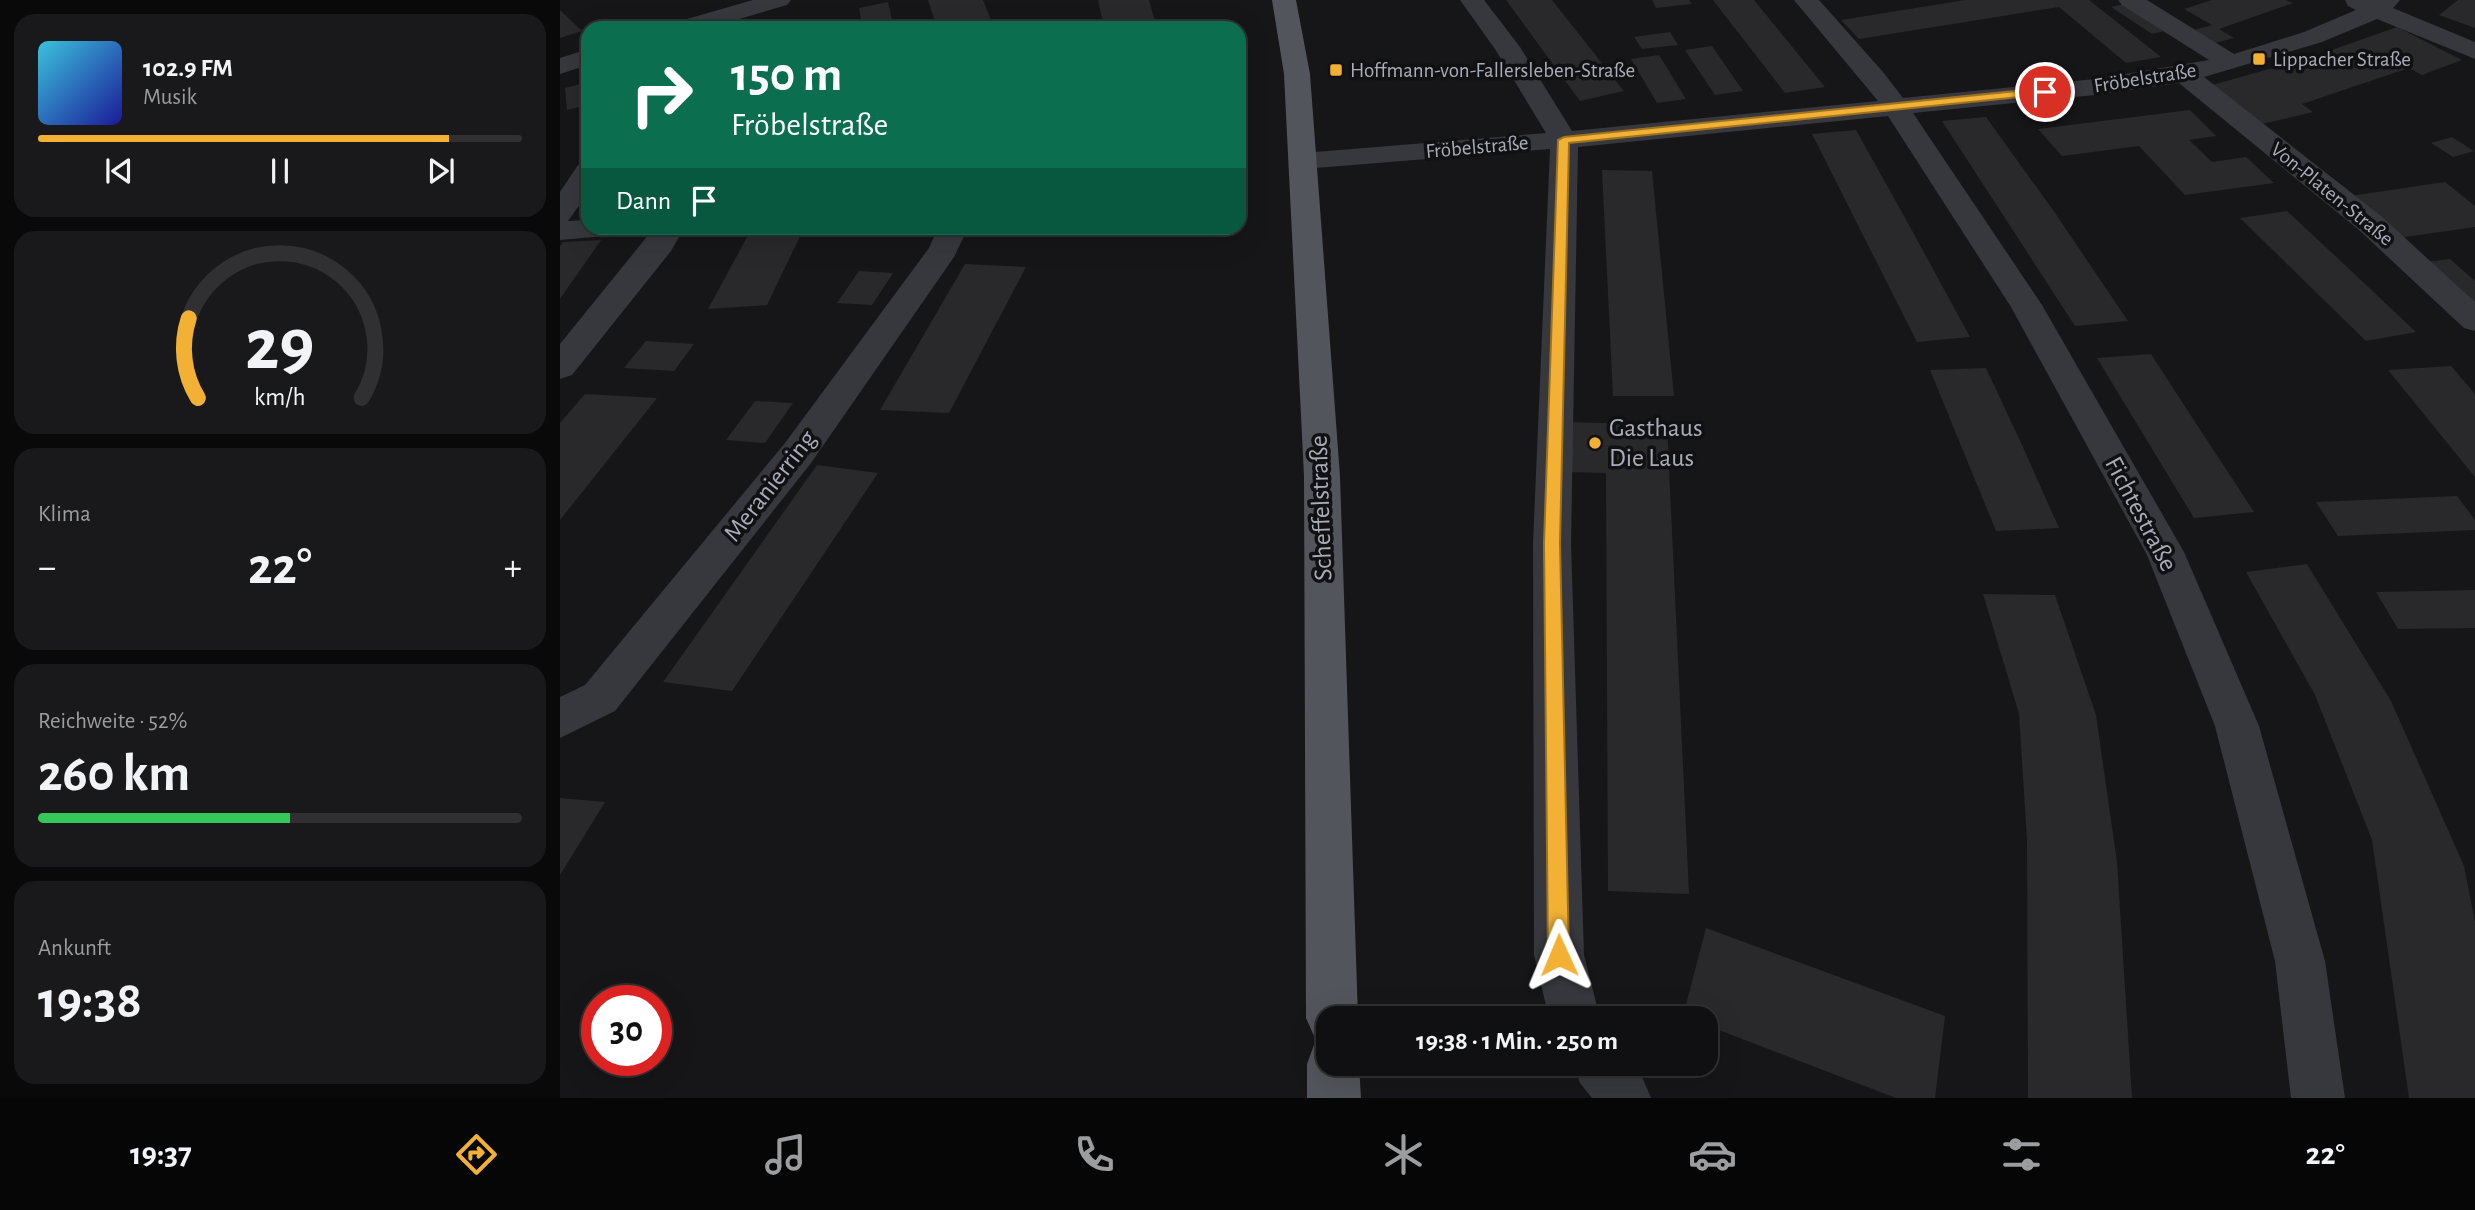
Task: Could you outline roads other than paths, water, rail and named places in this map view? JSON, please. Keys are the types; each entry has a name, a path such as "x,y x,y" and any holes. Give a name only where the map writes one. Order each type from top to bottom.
{"main road":[{"name":"Scheffelstraße","path":"1284,0 1297,74 1322,476 1332,1006"},
{"path":"1333,1076 1334,1098"}],"street":[{"path":"709,21 779,0"},
{"path":"1472,0 1507,47 1564,140 1552,543 1559,955 1571,1006"},
{"name":"Fichtestraße","path":"1806,0 1832,27 1897,107 2026,305 2165,552 2237,726 2300,961 2318,1098"},
{"path":"2130,0 2231,63"},
{"path":"2354,0 2384,5 2475,51"},
{"name":"Fröbelstraße","path":"1303,161 1564,140 2095,87 2184,74 2231,63 2312,37 2384,5"},
{"path":"560,66 581,59"},
{"name":"Von-Platen-Straße","path":"2184,74 2370,223 2475,320"},
{"path":"560,214 581,182"},
{"path":"560,231 581,230"},
{"path":"560,367 665,235"},
{"name":"Meranierring","path":"560,719 600,698 798,453 943,250 950,235"},
{"path":"1608,1076 1624,1098"}],"place":[{"name":"Lippacher Straße","path":"2259,59"},
{"name":"Hoffmann-von-Fallersleben-Straße","path":"1336,70"},
{"name":"Gasthaus Die Laus","path":"1595,443"}]}
